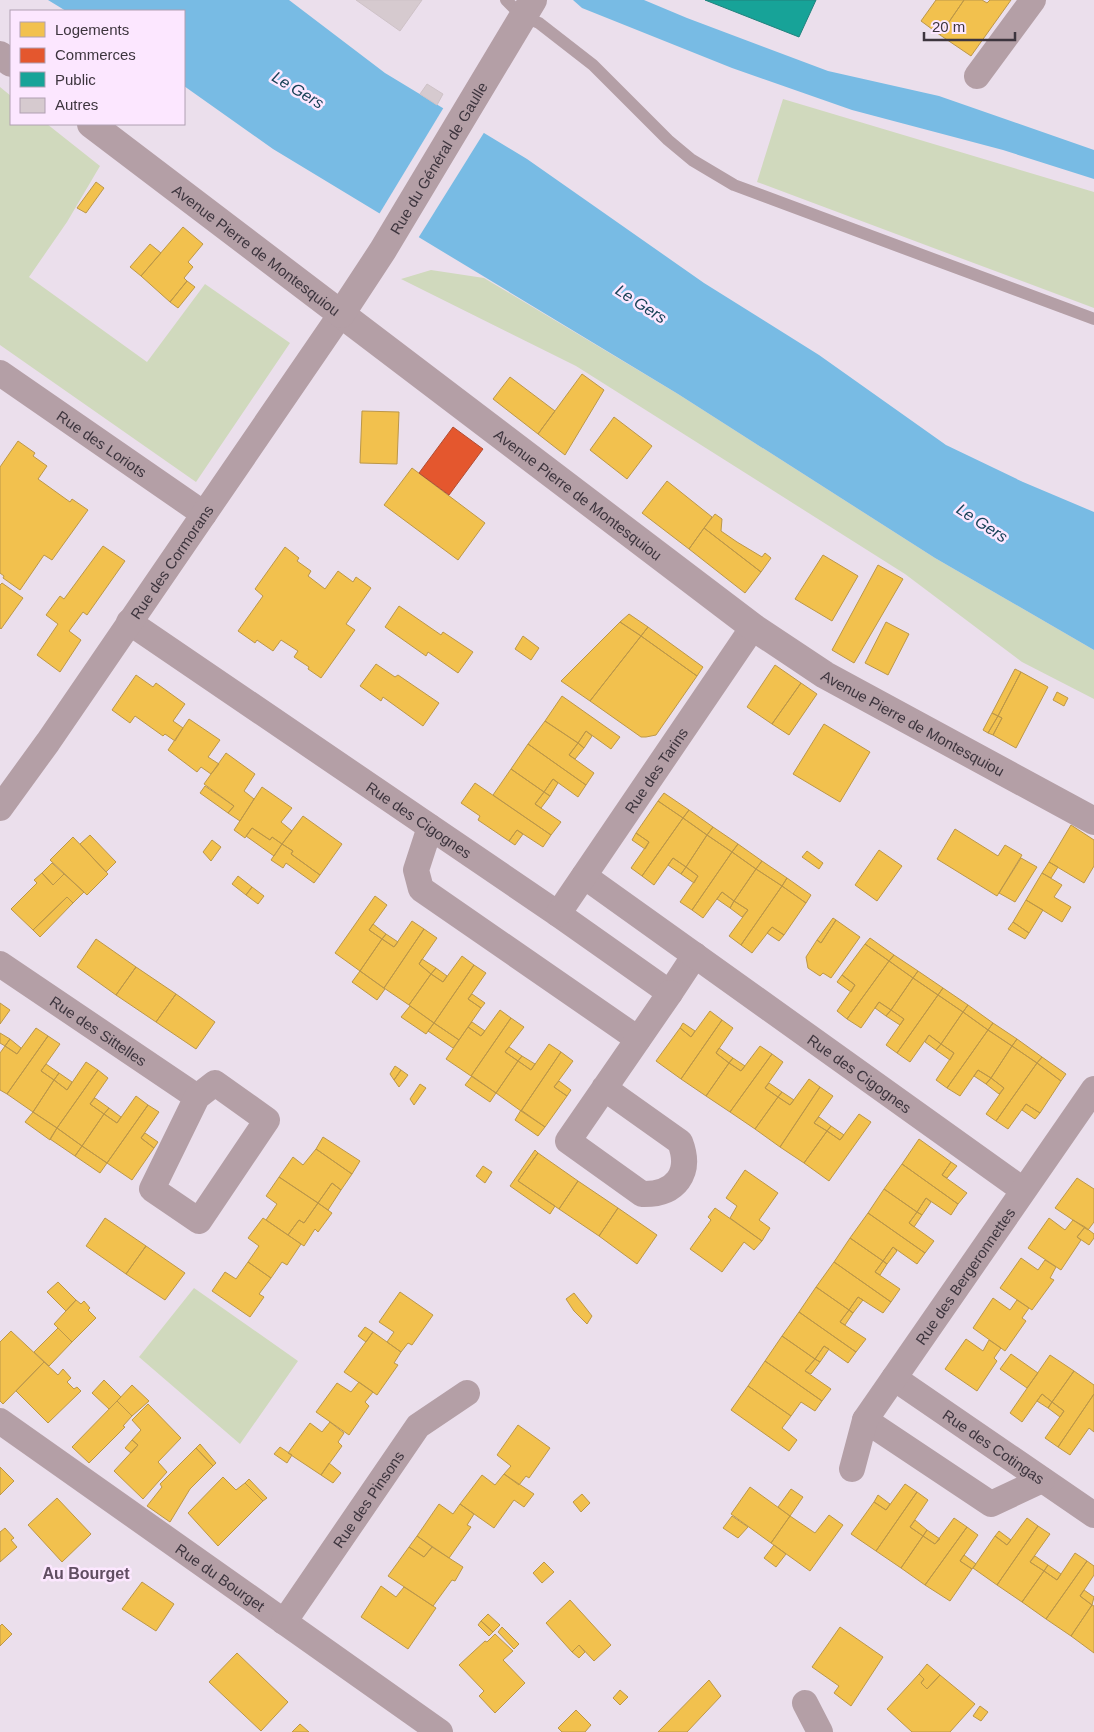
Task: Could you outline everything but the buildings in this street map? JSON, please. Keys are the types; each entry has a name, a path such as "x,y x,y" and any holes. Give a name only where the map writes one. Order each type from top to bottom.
{"street":[{"path":"977,76 1033,0"},
{"name":"Rue du Général de Gaulle","path":"341,314 383,250 476,97 520,5"},
{"path":"0,55 10,63"},
{"name":"Avenue Pierre de Montesquiou","path":"92,125 753,627 825,676 1094,822"},
{"name":"Rue des Cormorans","path":"0,808 48,742 341,314"},
{"name":"Rue des Loriots","path":"0,373 204,514"},
{"name":"Rue des Cigognes","path":"129,622 670,992"},
{"name":"Rue des Tarins","path":"558,914 753,627"},
{"path":"430,827 416,870 421,889 638,1039"},
{"name":"Rue des Cigognes","path":"584,876 1024,1190"},
{"path":"604,1088 680,1142 685,1154 684,1168 678,1180 669,1190 656,1195 642,1194 568,1140 695,955"},
{"name":"Rue des Sittelles","path":"0,964 197,1097"},
{"path":"215,1083 267,1120 199,1221 152,1189 197,1097 215,1083"},
{"name":"Rue des Bergeronnettes","path":"852,1469 864,1420 1094,1088"},
{"name":"Rue des Cotingas","path":"894,1378 1094,1515"},
{"name":"Rue des Pinsons","path":"284,1622 418,1426 467,1393"},
{"path":"864,1420 991,1504 1042,1480"},
{"name":"Rue du Bourget","path":"0,1421 440,1732"},
{"path":"805,1703 820,1732"}],"lane":[{"path":"520,5 539,23 593,65 668,140 692,160 734,185 1094,319"}],"green space":[{"path":"0,87 10,95 10,125 48,125 100,166 67,222 29,277 147,362 205,284 290,343 196,482 0,345"},
{"path":"783,99 1094,192 1094,308 757,182"},
{"path":"431,270 484,278 678,394 935,558 1094,650 1094,699 1022,662 905,574 576,366 401,279"},
{"path":"194,1288 298,1361 240,1444 139,1357"}],"water":[{"name":"Le Gers","path":"48,0 289,0 385,73 527,159 704,283 819,355 946,445 1023,482 1094,512 1094,650 935,558 678,394 273,149 185,87 185,10 64,10"},
{"path":"573,0 644,0 828,71 939,96 1094,150 1094,179 1003,150 852,110 732,68 582,8"}],"pier":[{"path":"444,107 485,131 417,240 378,216"}],"district":[{"name":"Au Bourget","path":"86,1573"}]}
